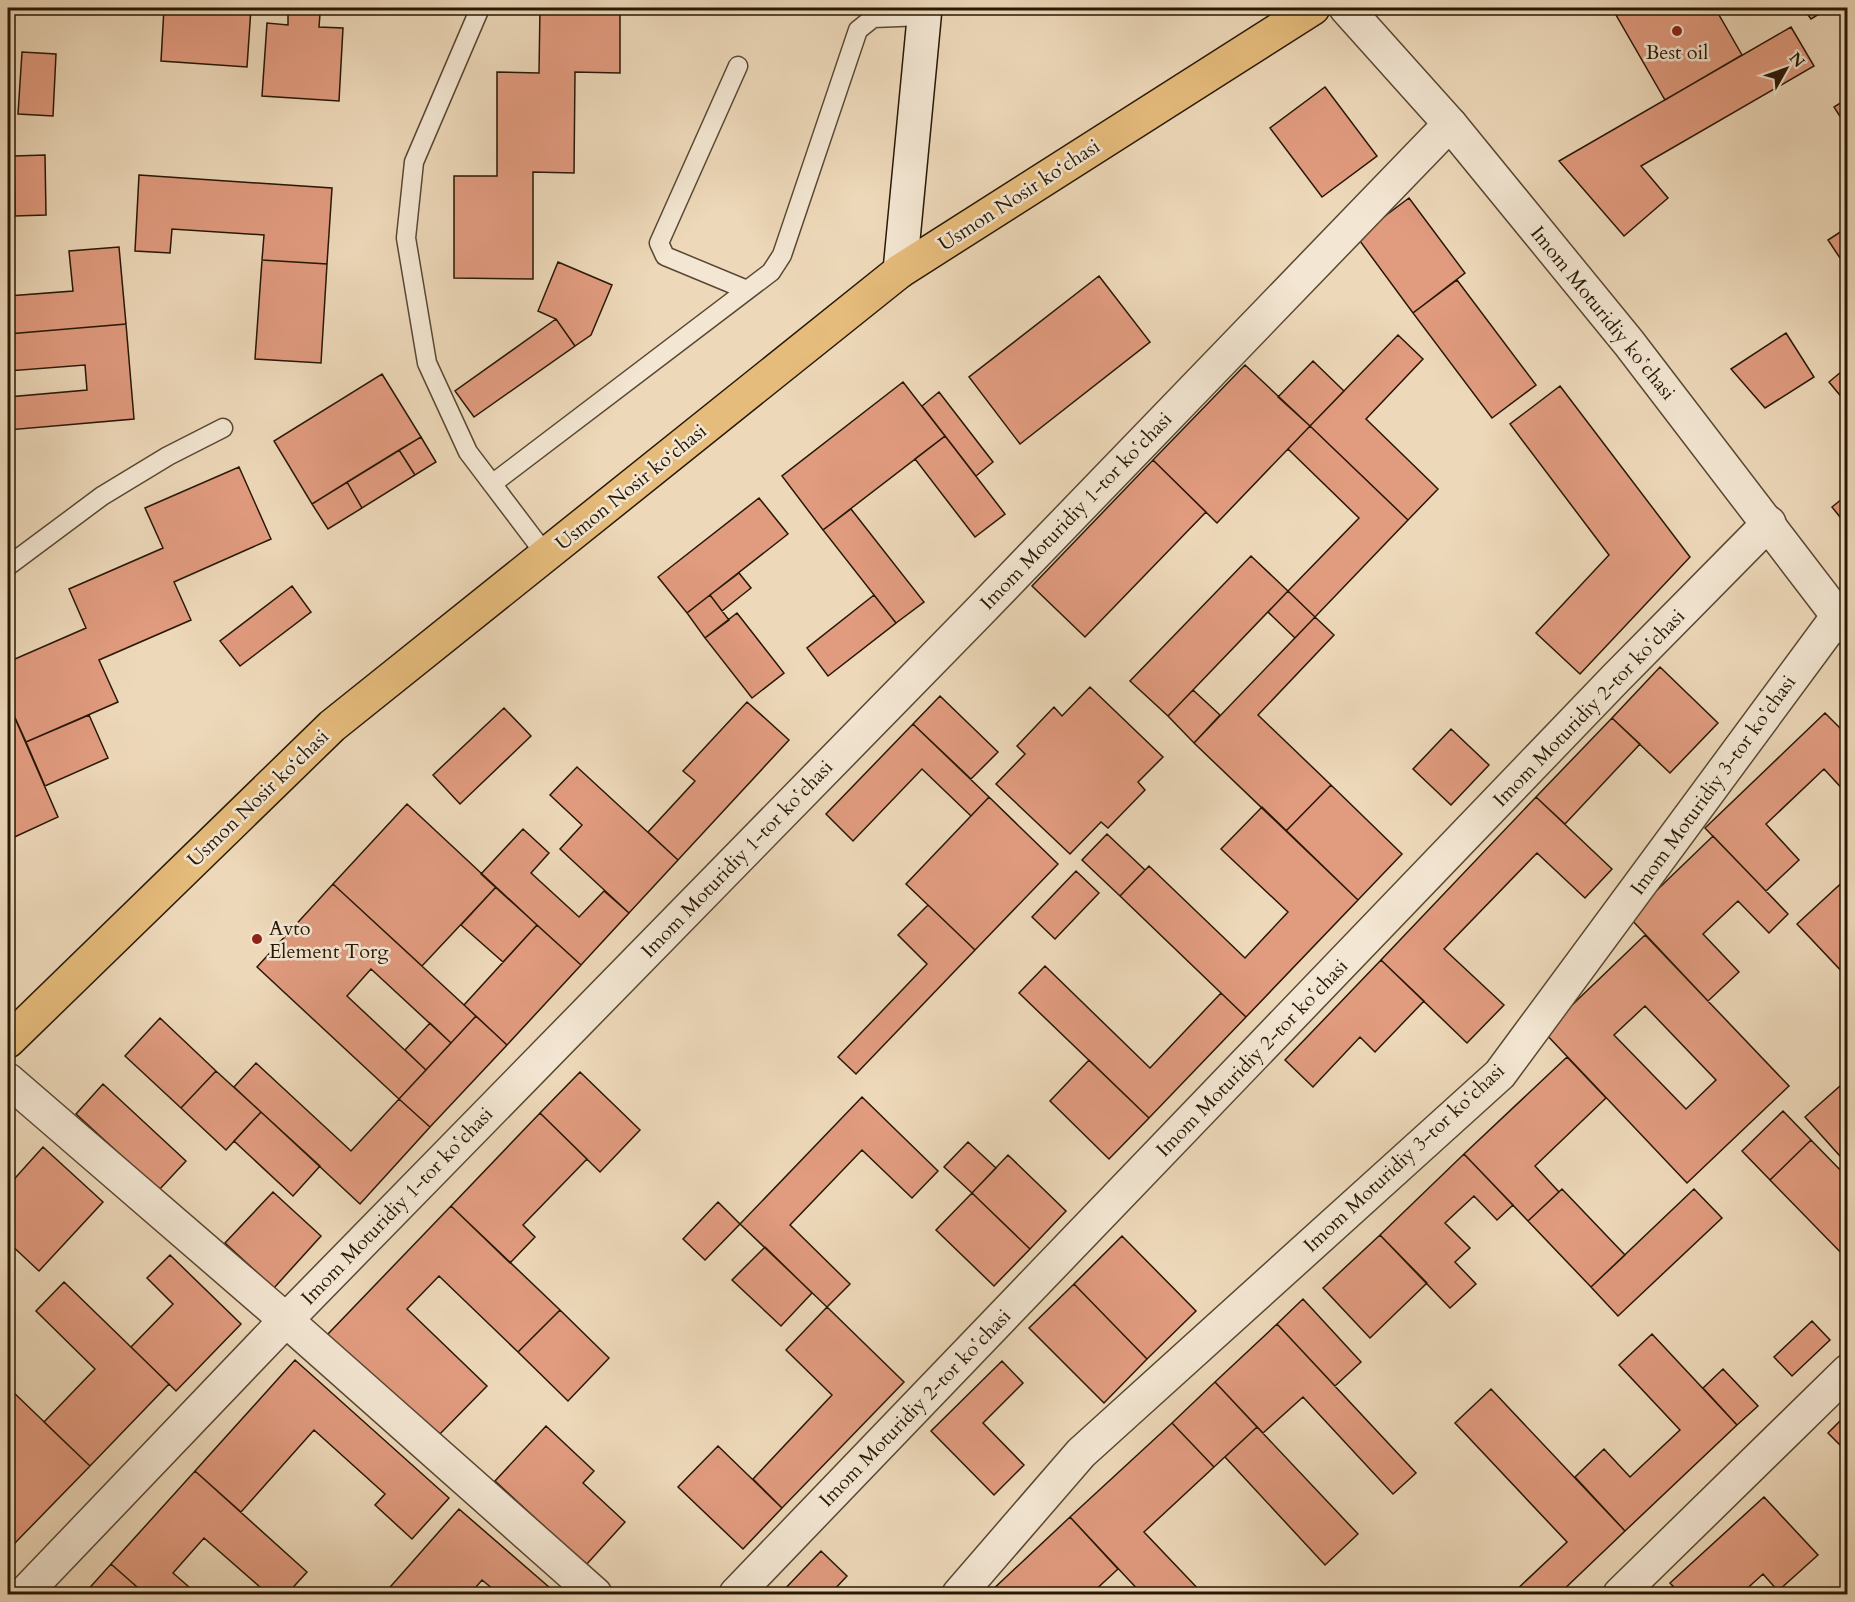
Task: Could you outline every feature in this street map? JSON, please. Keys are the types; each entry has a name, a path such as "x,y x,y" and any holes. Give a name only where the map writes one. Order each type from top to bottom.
{"main road":[{"name":"Usmon Nosir ko‘chasi","path":"8,1041 332,726 900,271 1313,8"}],"street":[{"name":"Imom Moturidiy koʻchasi","path":"1346,8 1450,124 1629,343 1769,523 1843,623"},
{"path":"900,271 925,12"},
{"name":"Imom Moturidiy 1-tor koʻchasi","path":"24,1594 286,1320 975,616 1450,124"},
{"name":"Imom Moturidiy 2-tor koʻchasi","path":"736,1594 1616,678 1769,523"},
{"name":"Imom Moturidiy 3-tor koʻchasi","path":"959,1594 1081,1454 1500,1074 1843,623"},
{"path":"8,1080 286,1320 595,1594"},
{"path":"1620,1594 1848,1371"}],"lane":[{"path":"480,8 414,162 406,238 427,363 468,452 546,555"},
{"path":"492,484 771,272 782,255 858,30 873,18 925,12"},
{"path":"738,66 659,243 665,256 747,290"},
{"path":"8,566 102,496 168,456 223,428"}],"building":[{"path":"164,8 251,8 247,67 161,61"},
{"path":"540,8 620,8 620,73 575,72 574,173 533,172 533,279 454,278 454,176 497,176 497,72 539,73"},
{"name":"Best oil","path":"1612,8 1715,8 1742,55 1665,100"},
{"path":"1803,8 1829,8 1811,19"},
{"path":"288,12 320,14 319,27 343,28 339,101 262,96 267,23 288,25"},
{"path":"1791,27 1814,66 1641,166 1668,198 1624,236 1559,161"},
{"path":"22,52 56,54 53,116 18,114"},
{"path":"1325,87 1377,156 1322,197 1270,128"},
{"path":"1848,98 1848,129 1834,107"},
{"path":"45,155 46,215 15,216 14,156"},
{"path":"139,175 332,188 327,264 262,260 264,235 172,229 170,253 135,251"},
{"path":"1409,198 1465,273 1413,313 1357,237"},
{"path":"1848,227 1848,270 1828,240"},
{"path":"119,247 126,324 8,334 8,296 73,291 69,251"},
{"path":"262,260 327,264 321,363 255,359"},
{"path":"558,262 612,285 591,335 575,346 556,319 538,311"},
{"path":"1099,276 1150,342 1020,444 969,377"},
{"path":"1457,280 1536,385 1492,418 1413,313"},
{"path":"556,319 575,346 474,417 455,391"},
{"path":"126,324 134,419 8,430 8,397 87,390 85,365 8,371 8,334"},
{"path":"1786,333 1814,377 1765,408 1731,369"},
{"path":"1398,335 1423,359 1366,419 1438,489 1408,520 1310,426"},
{"path":"1313,361 1344,391 1310,426 1278,397"},
{"path":"1245,365 1310,426 1217,523 1153,460"},
{"path":"1848,366 1848,405 1829,382"},
{"path":"382,374 421,437 312,504 274,441"},
{"path":"903,382 945,436 823,530 782,476"},
{"path":"1560,386 1690,557 1580,674 1536,633 1609,555 1510,424"},
{"path":"939,392 993,462 976,476 922,406"},
{"path":"1310,426 1408,520 1315,617 1288,591 1359,518 1288,449"},
{"path":"945,436 1005,514 975,537 915,459"},
{"path":"421,437 436,462 415,475 399,450"},
{"path":"399,450 415,475 362,508 347,482"},
{"path":"1153,460 1206,512 1085,637 1032,586"},
{"path":"239,467 271,539 174,582 191,620 99,660 118,702 26,742 8,702 8,662 86,628 69,589 163,548 145,508"},
{"path":"347,482 362,508 328,529 312,504"},
{"path":"1848,494 1848,527 1832,507"},
{"path":"759,498 788,534 687,613 658,577"},
{"path":"851,509 924,602 896,623 823,530"},
{"path":"1251,556 1288,591 1168,716 1130,681"},
{"path":"739,573 751,588 722,611 710,595"},
{"path":"292,586 311,612 240,666 220,641"},
{"path":"1288,591 1315,617 1295,638 1268,612"},
{"path":"710,595 729,620 705,638 687,613"},
{"path":"874,595 896,623 828,676 807,648"},
{"path":"737,613 784,673 752,698 705,638"},
{"path":"1315,617 1334,635 1258,715 1331,785 1286,831 1194,743"},
{"path":"1660,667 1718,723 1670,773 1612,718"},
{"path":"1090,687 1163,757 1138,782 1145,790 1108,828 1101,822 1070,854 996,784 1025,754 1017,746 1054,707 1062,716"},
{"path":"1193,690 1220,715 1194,743 1168,716"},
{"path":"940,696 998,752 971,779 913,724"},
{"path":"747,702 789,740 678,860 648,832 695,781 683,771"},
{"path":"504,708 531,736 460,804 433,775"},
{"path":"11,709 58,817 8,840 8,711"},
{"path":"1825,713 1848,736 1848,795 1824,769 1766,824 1799,860 1766,891 1705,828"},
{"path":"89,715 108,758 45,786 26,742"},
{"path":"1612,718 1640,744 1565,824 1536,797"},
{"path":"913,724 989,797 971,816 922,769 853,841 826,814"},
{"path":"1451,729 1489,765 1451,805 1413,769"},
{"path":"577,767 678,860 629,913 560,849 582,825 550,795"},
{"path":"1331,785 1402,854 1358,900 1286,831"},
{"path":"989,797 1058,864 975,950 906,884"},
{"path":"1536,797 1612,869 1585,898 1537,853 1444,949 1504,1005 1467,1043 1381,960"},
{"path":"407,804 496,887 422,966 333,884"},
{"path":"1262,807 1358,900 1246,1017 1120,896 1149,866 1245,958 1288,912 1221,849"},
{"path":"523,829 549,853 531,873 579,917 604,891 629,913 581,965 481,874"},
{"path":"1107,834 1145,870 1120,896 1082,860"},
{"path":"1713,836 1788,914 1769,933 1738,901 1703,934 1739,972 1708,1001 1629,917"},
{"path":"1076,871 1099,893 1055,939 1032,917"},
{"path":"1848,877 1848,978 1797,924"},
{"path":"333,884 476,1016 451,1043 371,969 347,996 426,1070 399,1099 257,967"},
{"path":"496,887 537,925 503,962 461,925"},
{"path":"928,905 975,950 856,1074 838,1057 927,964 898,935"},
{"path":"537,925 581,965 507,1045 464,1005"},
{"path":"1645,935 1789,1086 1687,1183 1544,1032","holes":["1645,1006 1716,1080 1686,1109 1614,1035"]},
{"path":"1381,960 1424,1001 1375,1052 1360,1037 1313,1087 1285,1060"},
{"path":"1045,966 1150,1068 1221,993 1246,1017 1149,1118 1019,993"},
{"path":"476,1016 507,1045 430,1127 399,1099"},
{"path":"160,1018 216,1071 181,1108 125,1056"},
{"path":"430,1023 451,1043 426,1070 405,1050"},
{"path":"1567,1057 1606,1098 1535,1166 1559,1192 1528,1221 1464,1154"},
{"path":"1089,1060 1149,1118 1109,1159 1050,1101"},
{"path":"256,1063 351,1151 399,1099 430,1127 360,1204 234,1087"},
{"path":"216,1071 261,1112 226,1150 181,1108"},
{"path":"580,1072 640,1130 600,1172 540,1113"},
{"path":"1848,1079 1848,1165 1805,1117"},
{"path":"103,1084 186,1161 159,1190 76,1114"},
{"path":"862,1097 938,1171 912,1198 862,1150 790,1225 850,1284 827,1307 740,1224"},
{"path":"1783,1111 1811,1140 1770,1180 1742,1151"},
{"path":"261,1112 320,1166 293,1196 234,1141"},
{"path":"540,1113 587,1159 523,1225 535,1237 510,1263 451,1206"},
{"path":"1811,1140 1848,1178 1848,1260 1770,1180"},
{"path":"968,1142 996,1168 972,1193 944,1167"},
{"path":"43,1147 103,1202 39,1271 8,1242 8,1186"},
{"path":"1464,1154 1513,1205 1497,1220 1474,1196 1445,1223 1470,1248 1455,1262 1476,1284 1450,1308 1380,1235"},
{"path":"1008,1155 1066,1211 1030,1249 972,1193"},
{"path":"1562,1189 1625,1255 1591,1287 1528,1221"},
{"path":"1694,1189 1722,1218 1618,1316 1591,1287"},
{"path":"273,1192 321,1236 274,1288 225,1243"},
{"path":"972,1193 1030,1249 994,1286 936,1230"},
{"path":"718,1202 740,1224 705,1260 683,1239"},
{"path":"451,1206 560,1310 518,1352 439,1276 407,1309 487,1386 435,1439 327,1335"},
{"path":"1380,1235 1427,1283 1370,1338 1323,1288"},
{"path":"1122,1236 1196,1311 1147,1359 1074,1284"},
{"path":"765,1247 812,1293 781,1326 732,1280"},
{"path":"170,1255 241,1324 176,1391 131,1347 173,1304 147,1278"},
{"path":"64,1282 169,1384 90,1466 44,1422 95,1369 36,1311"},
{"path":"1074,1284 1147,1359 1104,1403 1029,1328"},
{"path":"1303,1299 1361,1362 1335,1386 1277,1324"},
{"path":"827,1307 904,1382 782,1508 753,1479 832,1395 786,1350"},
{"path":"560,1310 609,1358 568,1401 518,1352"},
{"path":"1812,1321 1830,1340 1792,1376 1774,1357"},
{"path":"1277,1324 1416,1473 1393,1494 1303,1397 1263,1433 1215,1382"},
{"path":"1652,1334 1737,1425 1625,1531 1575,1477 1604,1449 1630,1477 1680,1430 1619,1365"},
{"path":"295,1360 449,1498 412,1539 375,1505 385,1494 314,1430 241,1512 195,1471"},
{"path":"1002,1361 1023,1383 983,1423 1024,1465 994,1495 931,1431"},
{"path":"1723,1369 1758,1406 1737,1425 1703,1388"},
{"path":"1215,1382 1257,1427 1214,1467 1172,1423"},
{"path":"1491,1389 1625,1531 1559,1594 1512,1594 1567,1542 1455,1423"},
{"path":"11,1390 90,1466 15,1543 8,1537 8,1393"},
{"path":"1848,1413 1848,1453 1828,1433"},
{"path":"1172,1423 1214,1467 1144,1532 1203,1594 1142,1594 1070,1517"},
{"path":"546,1426 594,1471 583,1483 625,1522 586,1565 495,1481"},
{"path":"1257,1427 1358,1534 1325,1565 1225,1457"},
{"path":"718,1446 782,1508 743,1549 678,1487"},
{"path":"195,1471 307,1572 287,1594 268,1594 204,1538 173,1573 197,1594 145,1594 111,1564"},
{"path":"1764,1497 1818,1555 1778,1591 1763,1574 1741,1594 1680,1594 1670,1583"},
{"path":"459,1509 557,1594 499,1594 482,1580 470,1594 384,1594"},
{"path":"1070,1517 1118,1569 1091,1594 988,1594"},
{"path":"821,1551 847,1576 830,1594 780,1594"},
{"path":"111,1564 145,1594 84,1594"}],"place":[{"name":"Best oil","path":"1677,31"},
{"name":"Avto Element Torg","path":"257,939"}]}
